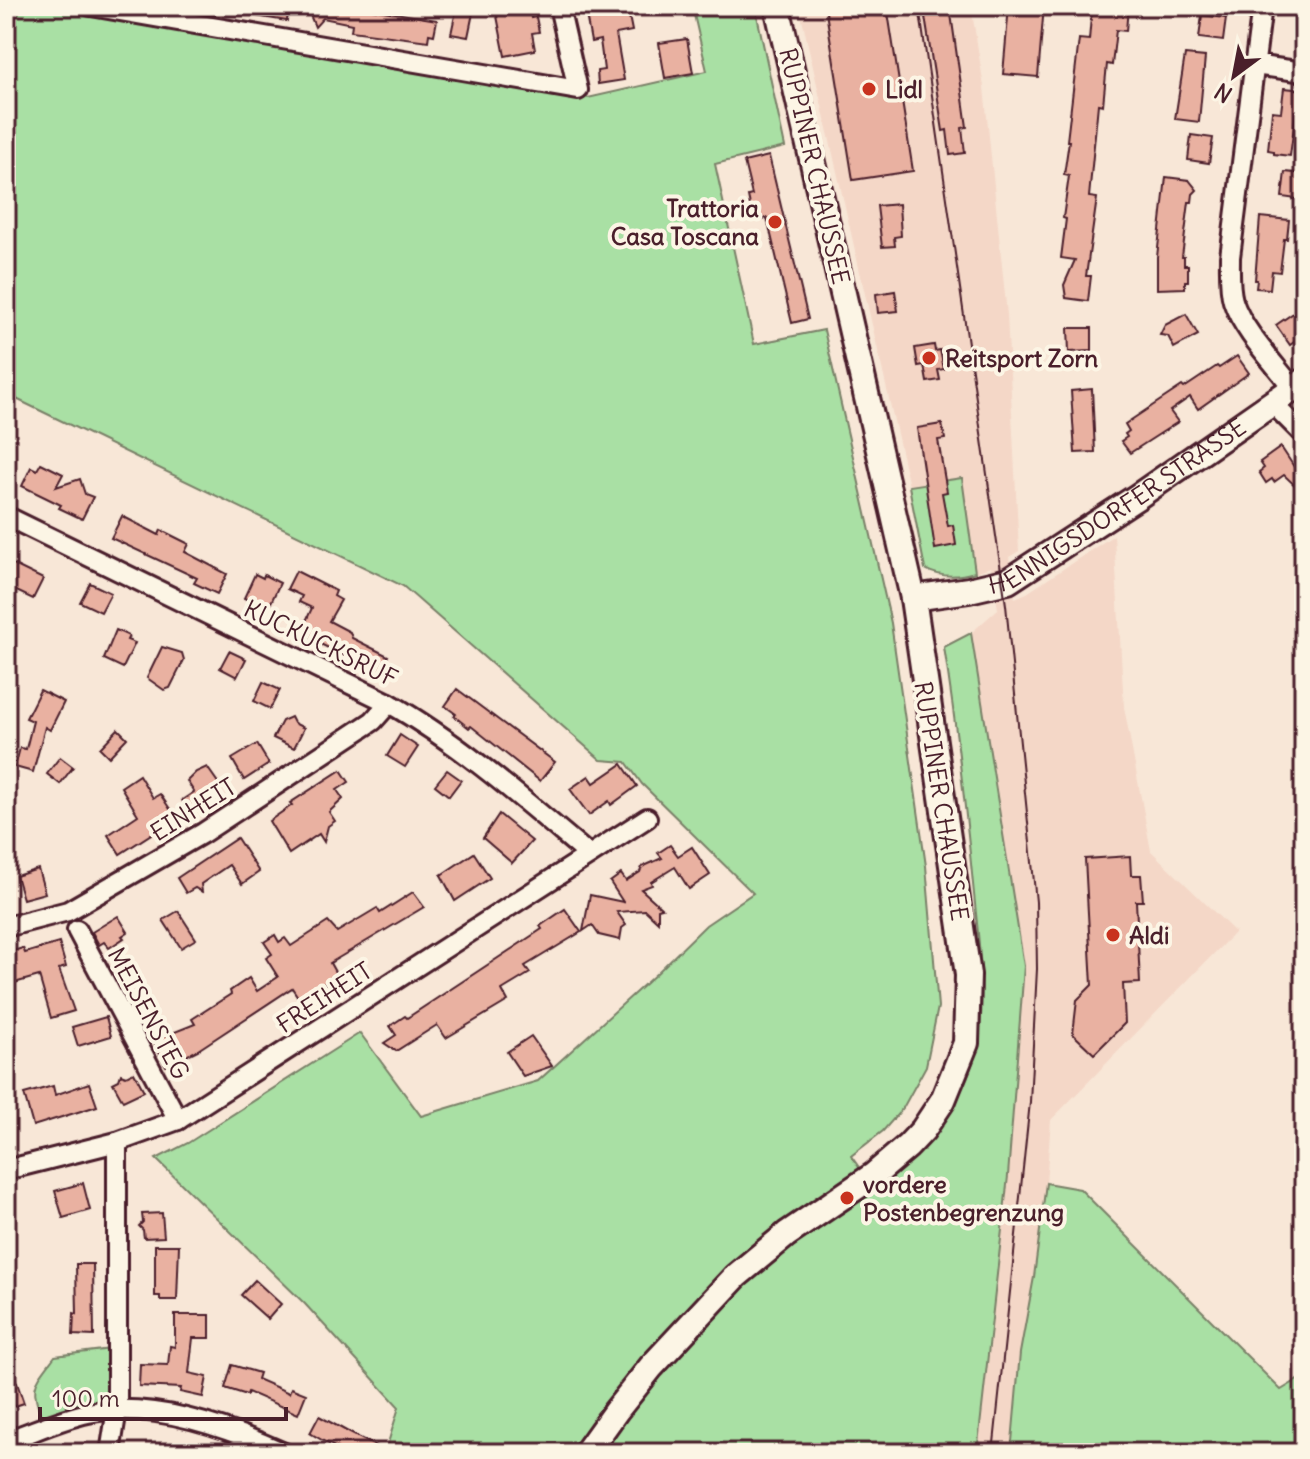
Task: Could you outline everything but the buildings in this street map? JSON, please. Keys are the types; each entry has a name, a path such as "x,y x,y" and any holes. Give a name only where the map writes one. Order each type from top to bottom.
{"main road":[{"name":"RUPPINER CHAUSSEE","path":"586,1453 651,1367 736,1276 787,1234 874,1175 923,1130 943,1100 961,1059 968,1024 968,975 913,598 777,6"},
{"name":"HENNIGSDORFER STRASSE","path":"913,598 1008,581 1299,384"}],"street":[{"path":"91,6 578,90 559,6"},
{"path":"1262,6 1230,276 1233,301 1245,323 1299,384"},
{"path":"1254,65 1304,72"},
{"path":"1273,404 1304,435"},
{"name":"KUCKUCKSRUF","path":"6,516 389,703 433,729 510,788 589,855"},
{"name":"EINHEIT","path":"6,927 68,911 203,833 373,721 389,703"},
{"name":"FREIHEIT","path":"6,1170 117,1142 178,1120 647,818"},
{"name":"MEISENSTEG","path":"77,930 178,1120"},
{"path":"110,1453 117,1409 117,1142"},
{"path":"6,1441 86,1413 117,1409 180,1416 242,1434 284,1453"}],"shaded area":[{"path":"799,6 971,6 984,87 1007,315 1019,551 1009,557 1015,598 1114,535 1124,707 1151,851 1235,932 1051,1120 1034,1277 1020,1353 1011,1453 978,1453 1008,1176 1024,966 971,633 998,609 991,567 975,572 962,478 909,486"}],"green space":[{"path":"6,6 91,6 578,90 588,98 707,71 692,6 755,6 785,147 715,164 754,344 824,330 891,623 926,866 938,1007 926,1066 903,1108 883,1131 851,1156 873,1187 920,1150 944,1122 963,1088 977,1048 982,1005 980,959 961,770 944,647 971,633 1024,966 1008,1176 977,1453 385,1453 399,1407 305,1304 156,1159 188,1143 360,1033 421,1116 538,1081 706,925 753,893 642,784 626,762 601,760 403,586 6,394"},
{"path":"962,478 975,572 956,576 937,574 925,569 909,486"},
{"path":"1046,1183 1080,1189 1281,1390 1304,1376 1304,1453 1011,1453 1020,1353"},
{"path":"111,1349 109,1400 43,1422 36,1400 37,1381 55,1356"}],"tram line":[{"path":"919,6 1006,605 1036,902 1037,969 1030,1102 993,1453"}],"place":[{"name":"Lidl","path":"869,89"},
{"name":"Trattoria Casa Toscana","path":"775,222"},
{"name":"Reitsport Zorn","path":"929,358"},
{"name":"Aldi","path":"1113,935"},
{"name":"vordere Postenbegrenzung","path":"847,1198"}]}
